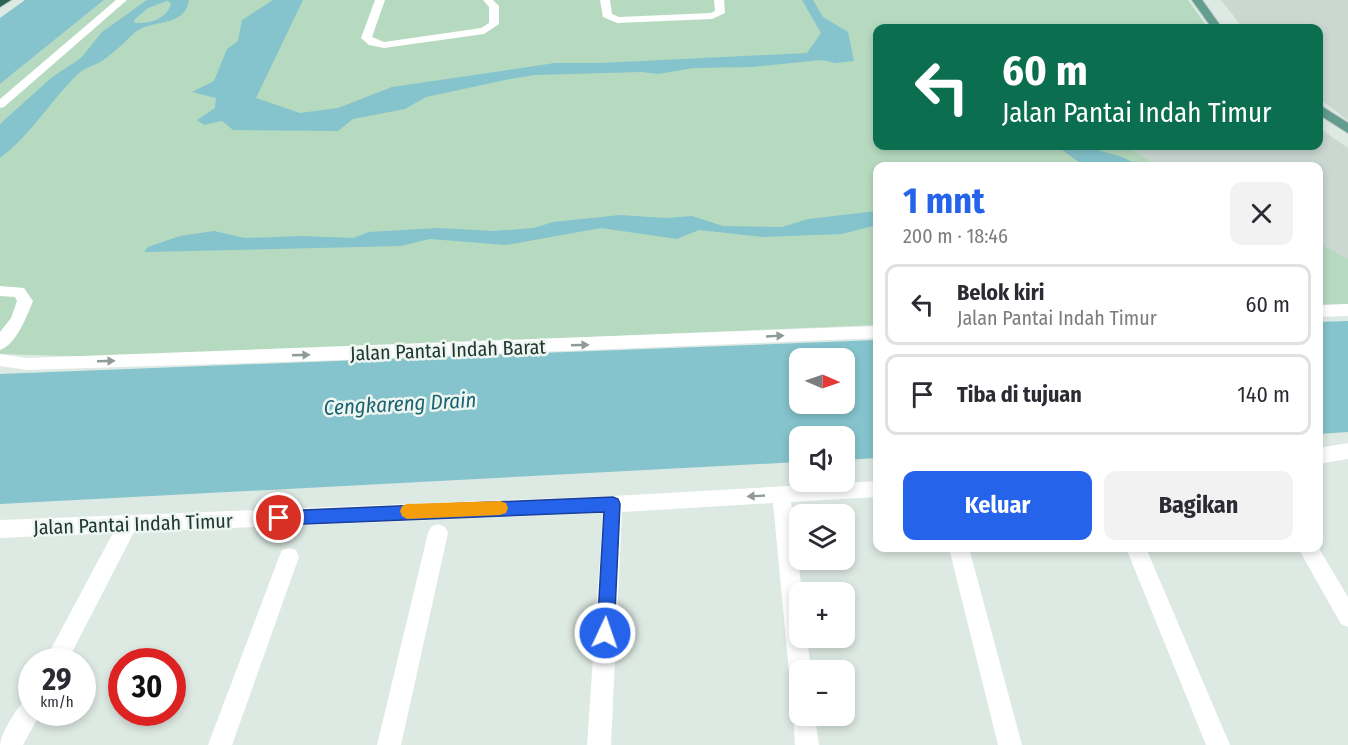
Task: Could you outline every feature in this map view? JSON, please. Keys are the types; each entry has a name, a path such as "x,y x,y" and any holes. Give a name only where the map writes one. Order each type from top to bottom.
{"highway":[{"path":"0,4 6,0"}],"main road":[{"path":"1197,0 1214,24"},
{"path":"1210,0 1218,15 1226,24"},
{"path":"1323,119 1348,129"},
{"path":"1323,119 1348,141"}],"street":[{"path":"0,105 122,0"},
{"path":"380,0 366,38 373,43 384,45 484,31 494,24 494,6 488,0"},
{"path":"605,0 607,15 617,20 701,18 720,13 719,0"},
{"path":"0,291 19,292 25,301 18,320 0,344"},
{"path":"1323,311 1348,310"},
{"name":"Jalan Pantai Indah Barat","path":"0,366 17,363 341,354 873,332"},
{"name":"Jalan Pantai Indah Barat","path":"0,360 17,363"},
{"path":"1323,455 1348,452"},
{"name":"Jalan Pantai Indah Timur","path":"0,529 613,504 873,489"},
{"path":"781,494 799,660"},
{"path":"599,745 613,504"},
{"path":"62,648 129,523"},
{"path":"390,745 438,533"},
{"path":"960,552 1010,745"},
{"path":"1138,552 1218,745"},
{"path":"1310,552 1348,617"},
{"path":"220,745 289,557"},
{"path":"10,745 20,726"},
{"path":"805,726 807,745"}],"shaded area":[{"path":"1221,0 1348,0 1348,121 1323,101 1323,24 1240,24"},
{"path":"1323,131 1348,148 1348,259 1323,245 1323,162 1152,162 1133,150 1323,150"}],"green space":[{"path":"104,0 1188,0 1205,24 873,24 873,150 1133,150 1152,162 873,162 873,325 105,357 0,354 0,84"},
{"path":"1323,245 1348,259 1348,304 1323,306"}],"water":[{"path":"25,0 104,0 0,84 0,18"},
{"path":"147,0 189,0 181,15 140,29 102,61 81,72 21,139 0,158 0,124 51,78 81,58 102,32","holes":["167,1 171,3 162,17 146,23 135,23 134,20 148,8"]},
{"path":"273,0 303,0 256,98 300,113 338,108 392,87 555,63 807,53 821,33 802,0 813,0 823,17 848,32 854,61 835,63 822,60 752,67 693,68 659,74 642,72 535,75 426,97 405,109 353,119 338,131 233,130 222,121 204,125 197,120 215,108 216,98 192,92 214,81 227,49 238,41 242,20"},
{"path":"1062,150 1099,150 1132,162 1079,162"},
{"path":"873,211 873,226 842,234 763,237 699,230 677,239 601,228 506,245 430,239 401,246 144,252 148,247 180,236 214,231 245,238 302,236 353,238 369,232 438,228 494,231 534,228 553,222 620,215 666,218 692,216 723,226 782,227 808,219"},
{"path":"1348,321 1348,432 1323,434 1323,322"},
{"name":"Cengkareng Drain","path":"873,340 873,458 855,459 855,426 789,426 789,463 0,504 0,374"}],"slow traffic":[{"path":"407,511 500,508"}],"route":[{"path":"279,518 613,504 605,633"}]}
